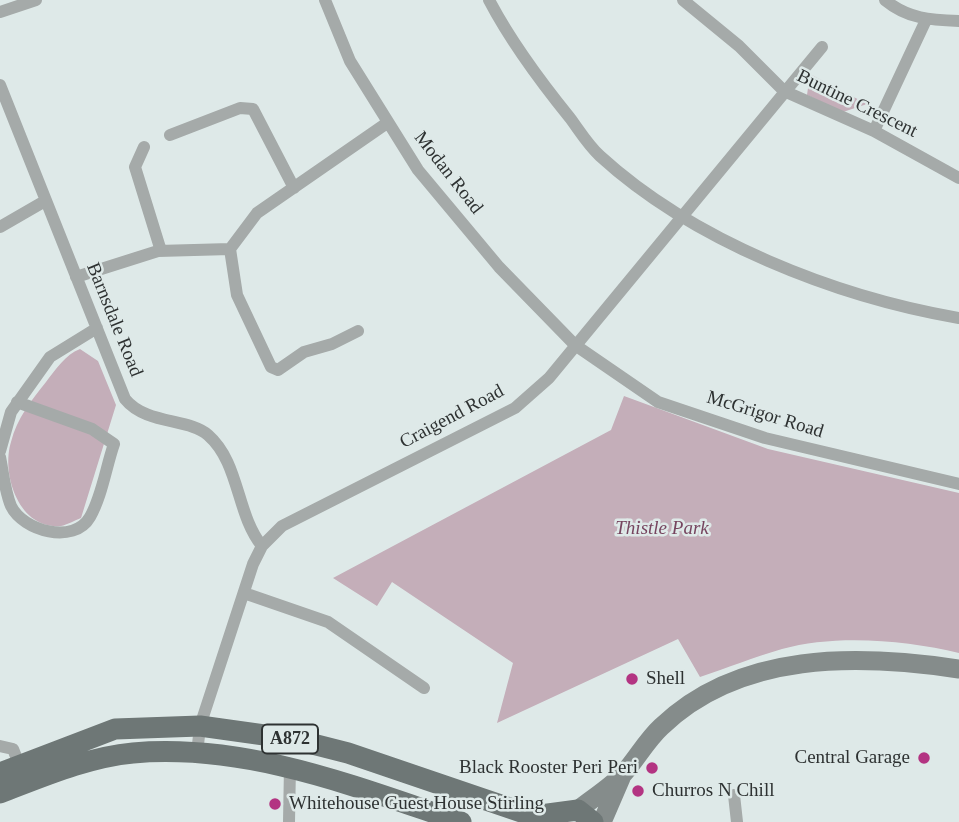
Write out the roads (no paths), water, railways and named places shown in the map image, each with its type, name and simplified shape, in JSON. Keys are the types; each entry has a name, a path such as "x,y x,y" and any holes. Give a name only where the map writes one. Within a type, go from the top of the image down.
{"main road":[{"path":"553,817 585,816 660,727 704,694 768,670 780,666 861,661 912,662 959,669"},
{"name":"A872","path":"9,769 115,729 200,726 293,739 348,753 533,816 553,817"},
{"name":"A872","path":"0,793 60,771 132,753 197,754 290,766 461,822"},
{"path":"602,822 622,774"}],"street":[{"path":"0,12 36,0"},
{"name":"Modan Road","path":"325,0 350,61 418,170 499,267 575,345"},
{"path":"489,0 533,72 599,155 682,217 804,277 848,293 959,318"},
{"name":"Buntine Crescent","path":"683,0 739,46 784,91 874,131 959,177"},
{"path":"885,0 899,12 926,19 959,20"},
{"path":"874,131 926,19"},
{"name":"Craigend Road","path":"262,546 282,526 515,408 549,378 822,47"},
{"name":"Barnsdale Road","path":"0,85 130,406 151,416 206,433 223,453 248,523 262,546"},
{"path":"170,135 240,108 253,109 294,188"},
{"path":"358,331 332,344 304,352 278,370 271,367 237,295 230,250 257,214 387,123"},
{"path":"144,147 135,167 161,251"},
{"path":"0,227 45,201"},
{"path":"76,277 161,251 230,250"},
{"path":"0,452 11,412 50,357 97,328"},
{"name":"McGrigor Road","path":"575,345 659,402 765,438 959,484"},
{"path":"0,457 11,507 29,524 53,534 74,529 89,519 114,444 92,429 17,402"},
{"path":"197,754 200,726 253,564 262,546"},
{"path":"244,593 328,622 424,688"},
{"path":"0,746 13,749 9,769 60,771"},
{"path":"289,822 290,766"},
{"path":"734,795 737,822"}],"place":[{"name":"Shell","path":"632,679"},
{"name":"Central Garage","path":"924,758"},
{"name":"Black Rooster Peri Peri","path":"652,768"},
{"name":"Churros N Chill","path":"638,791"},
{"name":"Whitehouse Guest House Stirling","path":"275,804"}],"park label":[{"name":"Thistle Park","path":"662,529"}]}
